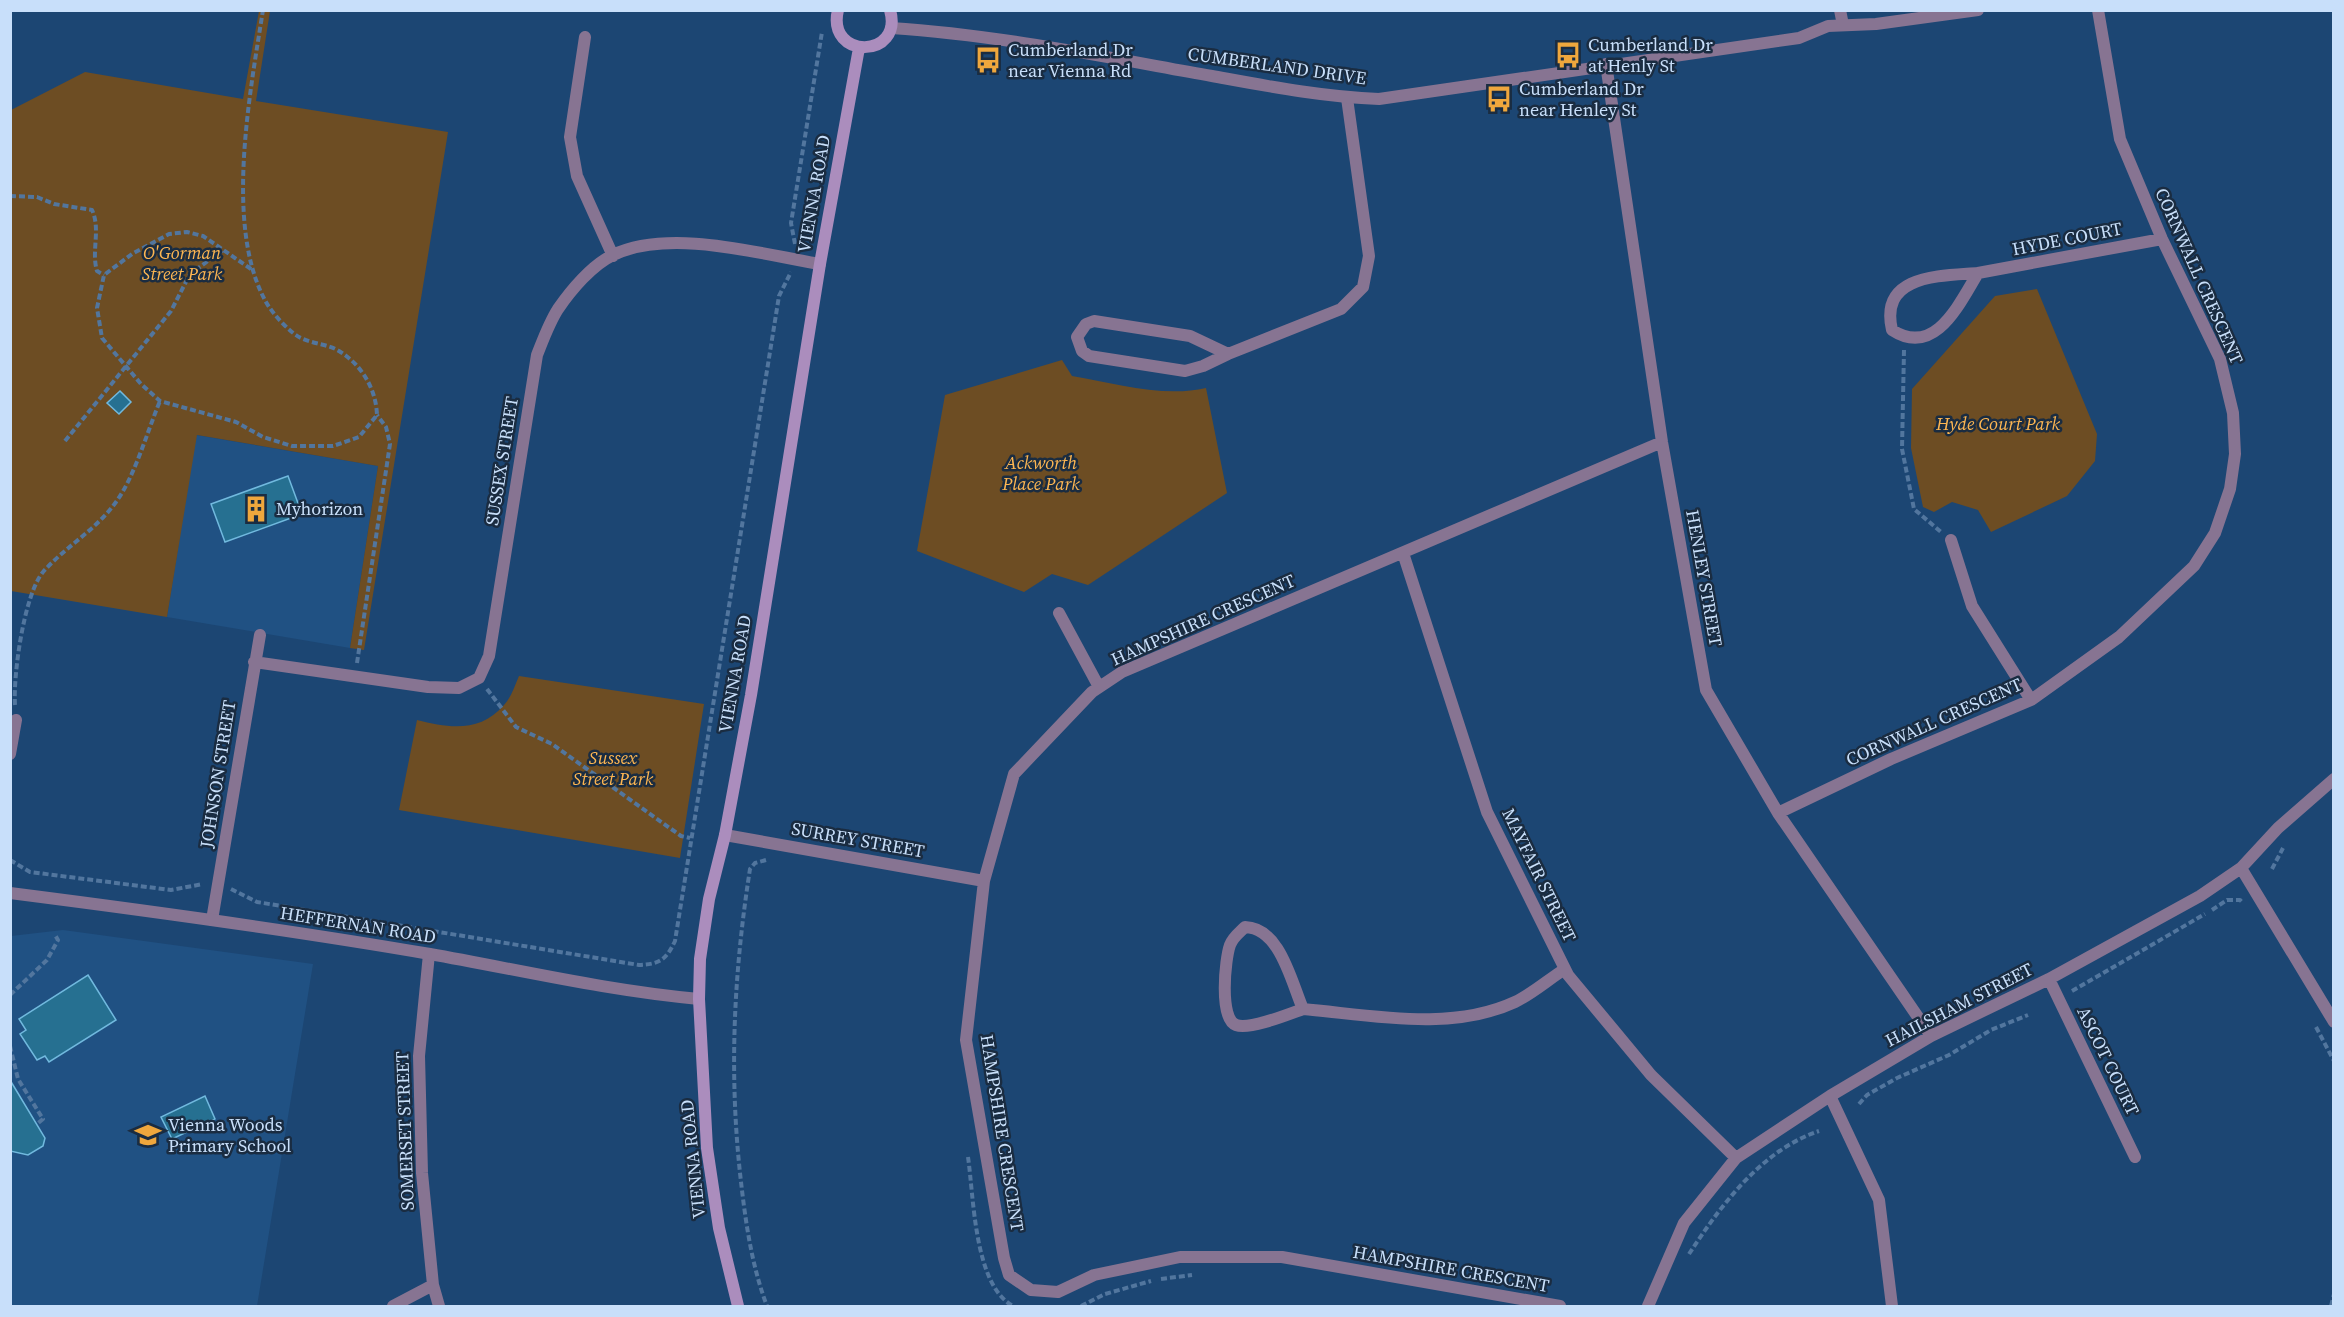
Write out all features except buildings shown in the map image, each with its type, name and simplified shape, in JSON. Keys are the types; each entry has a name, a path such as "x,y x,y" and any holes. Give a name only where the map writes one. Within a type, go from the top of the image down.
{"main road":[{"path":"838,10 838,30 843,38 859,48 867,48 882,42 891,28 890,10"},
{"name":"VIENNA ROAD","path":"738,1306 719,1228 707,1148 699,999 700,959 709,899 725,835 820,264 859,48"}],"street":[{"path":"1840,10 1843,24"},
{"name":"CUMBERLAND DRIVE","path":"891,28 959,32 1347,98 1379,99 1606,64 1799,38 1828,26 1876,24 1978,10"},
{"name":"CORNWALL CRESCENT","path":"1778,813 1891,759 2031,700 2119,637 2194,566 2216,533 2230,489 2235,454 2233,413 2220,359 2162,239 2121,139 2098,10"},
{"path":"585,37 570,137 577,176 613,256"},
{"name":"HENLEY STREET","path":"1606,64 1662,442 1706,690 1778,813 1931,1036"},
{"path":"1228,354 1190,336 1094,321 1086,324 1077,336 1082,351 1089,356 1185,371 1203,366 1341,309 1363,287 1369,256 1347,98"},
{"name":"HYDE COURT","path":"1904,338 1892,330 1890,318 1893,304 1903,288 1923,277 1978,273 2162,239"},
{"name":"SUSSEX STREET","path":"479,678 489,656 537,355 557,310 581,281 613,256 651,245 693,244 820,264"},
{"path":"1904,338 1918,340 1935,332 1949,319 1978,273"},
{"name":"HAMPSHIRE CRESCENT","path":"1560,1306 1282,1257 1180,1257 1094,1275 1058,1292 1031,1290 1009,1275 966,1040 984,881 1014,774 1099,687 1122,672 1662,442"},
{"path":"1951,540 1972,606 2031,700"},
{"name":"MAYFAIR STREET","path":"1403,553 1487,812 1565,969 1651,1075 1736,1158"},
{"path":"1059,613 1099,687"},
{"name":"JOHNSON STREET","path":"212,920 260,635"},
{"path":"254,662 354,677 459,688 479,678"},
{"path":"10,754 16,720"},
{"name":"HAILSHAM STREET","path":"1648,1306 1684,1223 1736,1158 1830,1096 1931,1036 2049,980 2200,896 2241,868 2278,828 2334,778"},
{"name":"SURREY STREET","path":"725,835 984,881"},
{"path":"2241,868 2334,1022"},
{"name":"HEFFERNAN ROAD","path":"10,893 212,920 429,954 651,995 699,999"},
{"path":"1303,1008 1276,947 1268,935 1257,928 1245,927 1235,936 1229,947 1224,1006 1230,1022 1236,1025 1249,1025 1303,1008 1424,1021 1464,1016 1514,1002 1565,969"},
{"name":"SOMERSET STREET","path":"429,954 419,1056 422,1173 433,1285 439,1306"},
{"name":"ASCOT COURT","path":"2049,980 2135,1157"},
{"path":"1830,1096 1879,1200 1892,1306"},
{"path":"393,1306 433,1285"}],"path":[{"path":"263,10 246,129 244,230 251,269 267,304 298,337 339,351 361,368 376,398 377,415 386,427 390,444 354,677"},
{"path":"795,243 791,223 823,22"},
{"path":"10,196 37,197 54,204 92,210 96,219 95,264 97,271 105,275"},
{"path":"251,269 203,236 188,232 169,234 132,254 105,275 99,294 97,324 102,338 160,401 236,422 263,437 292,446 333,446 359,437 377,415"},
{"path":"65,441 171,311 190,274 224,250"},
{"path":"233,890 257,902 639,964 658,964 668,956 675,941 779,296 790,277"},
{"path":"1904,338 1902,449 1914,509 1951,540"},
{"path":"16,720 14,688 28,599 42,573 88,532 117,502 160,401"},
{"path":"479,678 516,727 552,744 681,836 690,838"},
{"path":"10,860 30,872 171,890 202,884"},
{"path":"767,1306 745,1223 732,1067 735,980 750,869 758,861 772,860"},
{"path":"2071,992 2227,900 2240,900"},
{"path":"10,995 47,960 58,940 55,935"},
{"path":"1859,1104 1867,1095 1896,1078 1949,1055 1991,1030 2028,1015"},
{"path":"10,1046 18,1079 43,1119 37,1124"},
{"path":"1684,1262 1717,1212 1752,1174 1801,1137 1819,1131"},
{"path":"967,1146 982,1253 988,1276 1001,1298 1013,1306"},
{"path":"1081,1306 1121,1289 1202,1273"},
{"path":"2331,1306 2334,1294"}],"shaded area":[{"path":"196,435 378,466 350,648 167,617"},
{"name":"Vienna Woods Primary School","path":"63,930 313,964 257,1306 11,1306 11,936"}],"green space":[{"name":"O'Gorman Street Park","path":"259,11 270,11 256,101 448,132 364,650 350,648 378,466 197,435 167,617 11,591 11,110 85,72 243,99"},
{"name":"Hyde Court Park","path":"2037,289 2097,434 2095,461 2067,496 1991,532 1978,510 1952,502 1934,512 1923,507 1911,448 1912,389 1995,296"},
{"name":"Ackworth Place Park","path":"1062,360 1072,376 1122,386 1173,391 1206,388 1227,493 1088,585 1052,574 1024,592 917,551 945,395"},
{"name":"Sussex Street Park","path":"519,676 704,704 680,858 399,810 417,720 441,725 464,726 485,720 495,714 506,702"}],"place":[{"name":"Cumberland Dr at Henly St","path":"1568,55"},
{"name":"Cumberland Dr near Vienna Rd","path":"988,60"},
{"name":"Cumberland Dr near Henley St","path":"1499,99"},
{"name":"Myhorizon","path":"256,509"},
{"name":"Vienna Woods Primary School","path":"148,1135"}]}
